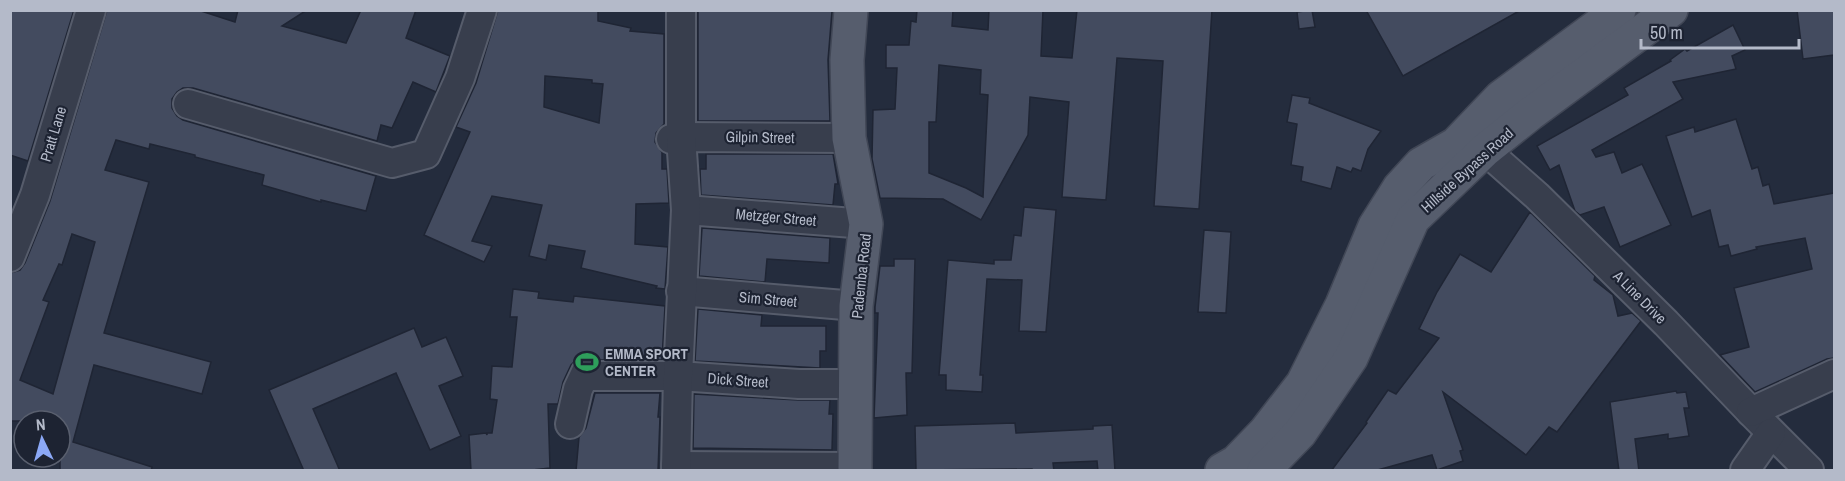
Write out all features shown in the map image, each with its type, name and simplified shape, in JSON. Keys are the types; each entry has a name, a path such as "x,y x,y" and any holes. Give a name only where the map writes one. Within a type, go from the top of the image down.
{"main road":[{"name":"Pademba Road","path":"851,10 847,60 849,138 866,224 856,306 855,469"},
{"name":"Hillside Bypass Road","path":"1264,471 1300,433 1351,358 1413,219 1471,147 1501,97 1619,10"},
{"name":"Hillside Bypass Road","path":"1222,471 1236,462 1265,432 1303,383 1342,305 1375,226 1399,188 1421,164 1471,147 1530,114 1671,10"}],"street":[{"name":"Pratt Lane","path":"10,257 34,195 91,10"},
{"path":"188,104 392,163 426,154 460,78 482,10"},
{"path":"681,10 676,138 686,210 681,291 676,468 855,469"},
{"name":"Gilpin Street","path":"676,138 849,138"},
{"name":"A Line Drive","path":"1471,147 1538,196 1666,323 1809,471"},
{"name":"Metzger Street","path":"686,210 866,224"},
{"name":"Sim Street","path":"681,291 856,306"},
{"name":"Dick Street","path":"570,424 578,389 586,372 592,376 678,376 799,384 855,384"},
{"path":"1751,412 1834,374"},
{"path":"1745,471 1771,434"}],"building":[{"path":"10,10 74,10 28,161 10,155"},
{"path":"107,10 198,10 235,22 238,10 307,10 282,26 346,43 361,10 416,10 406,38 450,56 436,92 413,82 392,128 381,125 377,141 193,88 183,88 172,99 172,108 183,120 376,176 366,211 321,200 321,202 262,185 264,175 195,157 195,155 150,144 149,149 116,140 105,170 149,182 104,333 211,362 202,394 94,365 73,442 152,467 151,471 60,471 60,469 72,469 72,409 12,409 12,421 10,421 10,273 20,270 50,201","holes":["72,234 95,242 53,394 20,380 49,302 43,300 59,264 62,265"]},
{"path":"498,10 598,10 598,21 631,28 630,31 664,34 664,124 656,133 655,142 662,152 662,169 667,169 669,203 636,204 635,244 668,247 665,289 581,268 585,251 549,245 546,260 529,256 542,205 492,196 472,241 492,246 484,262 424,235 470,132 456,127 476,83","holes":["545,76 592,80 592,83 603,84 599,123 544,107"]},
{"path":"698,10 832,11 828,60 830,121 698,121"},
{"path":"917,10 953,10 952,26 988,30 989,10 1043,10 1041,56 1072,58 1077,10 1212,10 1199,209 1154,206 1163,61 1117,58 1106,200 1062,197 1069,102 1030,97 1028,135 981,220 943,199 880,198 872,159 873,110 895,109 897,68 886,68 886,45 909,45 911,21 916,22","holes":["939,65 981,70 980,94 988,95 983,197 929,173 929,122 936,122"]},
{"path":"1312,10 1315,27 1299,29 1297,12"},
{"path":"1366,10 1521,10 1403,76"},
{"path":"1797,10 1834,10 1834,55 1803,59"},
{"path":"1733,25 1745,50 1732,56 1736,69 1673,82 1683,99 1592,150 1596,157 1614,152 1622,173 1642,164 1671,225 1620,247 1604,207 1580,215 1575,211 1559,165 1550,170 1537,146 1628,95 1624,88 1671,61 1685,49 1687,51"},
{"path":"1292,95 1310,98 1309,103 1381,131 1368,149 1361,171 1353,168 1351,172 1337,167 1331,189 1301,181 1303,167 1291,165 1297,124 1287,122"},
{"path":"1736,119 1752,169 1758,167 1763,186 1769,184 1774,204 1834,193 1834,358 1827,359 1755,392 1720,355 1749,347 1734,288 1812,269 1805,238 1756,247 1757,249 1731,256 1728,245 1719,247 1710,210 1692,217 1666,136 1694,127 1695,132"},
{"path":"706,154 833,154 838,184 835,184 833,205 701,195 700,169 706,169"},
{"path":"1024,207 1056,210 1046,332 1019,331 1022,280 987,279 980,375 983,375 982,392 946,390 946,375 939,375 948,260 994,264 994,260 1011,260 1014,235 1021,236"},
{"path":"1530,212 1595,276 1594,280 1613,295 1618,316 1632,313 1641,321 1557,432 1549,427 1526,455 1443,392 1463,450 1460,451 1463,461 1437,470 1432,455 1374,471 1331,471 1367,423 1388,390 1396,394 1439,338 1419,329 1437,292 1460,254 1491,272"},
{"path":"702,228 830,238 829,263 767,259 765,282 699,276"},
{"path":"1204,230 1231,232 1226,313 1198,312"},
{"path":"894,259 915,259 912,373 906,373 907,415 874,418 878,313 875,313 875,307 880,266 894,266"},
{"path":"513,289 539,292 538,298 573,302 574,296 665,306 662,360 597,360 587,356 578,358 571,365 563,382 558,404 548,404 550,468 523,471 471,471 469,435 492,433 497,400 490,399 492,366 512,367 517,317 510,317"},
{"path":"698,309 762,315 761,326 826,326 826,351 820,351 820,368 695,361"},
{"path":"414,328 422,347 446,337 463,376 439,386 461,436 430,450 396,373 313,409 340,471 304,471 269,390"},
{"path":"1676,391 1677,393 1686,392 1689,408 1684,408 1689,436 1668,439 1668,434 1635,439 1639,471 1619,471 1610,402"},
{"path":"595,393 660,393 658,471 576,471 579,437 586,428"},
{"path":"694,394 830,400 829,414 833,414 832,450 693,448"},
{"path":"1015,423 1016,433 1093,429 1093,426 1112,425 1115,471 1098,471 1097,461 1053,463 1054,471 1032,471 1032,469 916,470 915,426"}],"place":[{"name":"EMMA SPORT CENTER","path":"587,362"}]}
